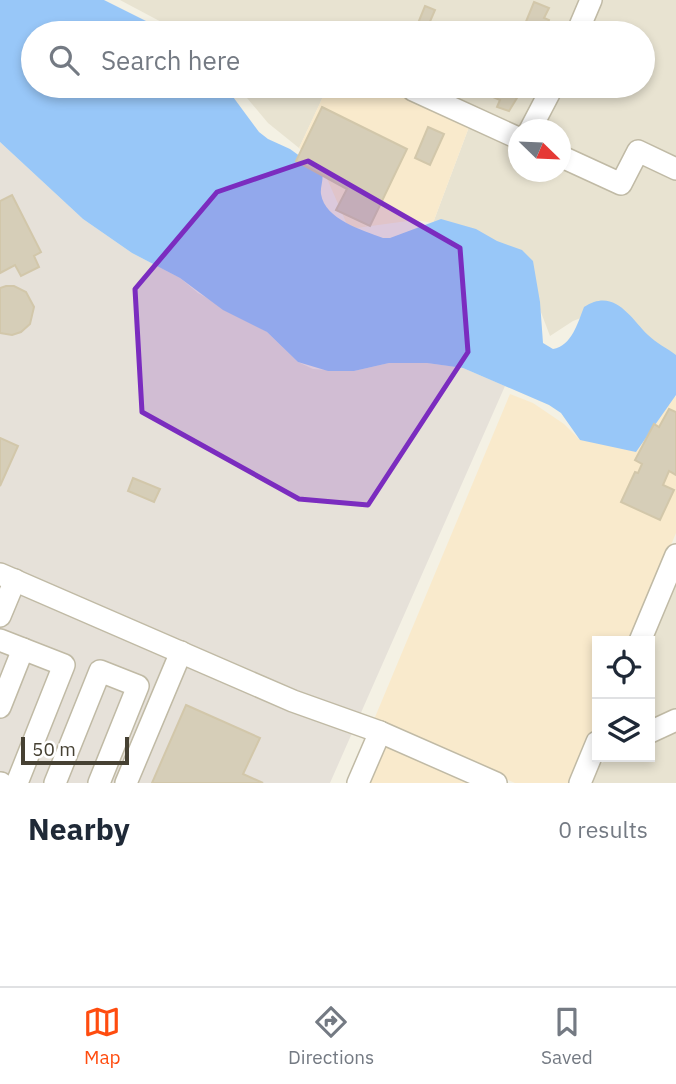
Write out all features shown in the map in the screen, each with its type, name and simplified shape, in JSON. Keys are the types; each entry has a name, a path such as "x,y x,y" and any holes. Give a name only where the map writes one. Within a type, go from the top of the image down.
{"street":[{"path":"582,21 591,0"},
{"path":"431,98 508,133"},
{"path":"536,119 547,98"},
{"path":"571,161 621,184 638,151 676,169"},
{"path":"642,636 676,555"},
{"path":"0,616 7,577 293,701 380,732 496,783"},
{"path":"0,639 64,665 17,783"},
{"path":"0,707 23,649"},
{"path":"126,783 181,652"},
{"path":"55,783 100,671 138,686 99,783"},
{"path":"128,711 152,722"},
{"path":"655,730 676,720"},
{"path":"358,783 380,732"},
{"path":"580,783 592,758"}],"highlighted area":[{"path":"308,161 460,248 468,352 368,505 299,499 142,412 135,289 217,192"}],"shaded area":[{"path":"120,0 583,0 573,21 159,21"},
{"path":"597,0 676,0 676,161 634,141 617,173 571,152 571,119 544,119 554,98 655,98 655,21 587,21"},
{"path":"247,98 322,98 299,148 268,123"},
{"path":"322,98 414,98 469,127 433,223 415,220 349,229 322,167 299,148"},
{"path":"450,98 536,98 526,119 508,119 508,123"},
{"path":"469,127 508,142 508,182 571,182 571,169 625,194 643,161 676,177 676,360 591,314 573,321 550,336 531,286 433,223"},
{"path":"0,142 83,219 132,253 180,278 198,293 267,332 298,362 313,369 339,371 354,371 389,363 427,363 463,368 505,386 330,783 0,783"},
{"path":"510,394 533,403 564,424 580,440 672,395 676,397 676,533 633,636 592,636 592,733 583,754 579,756 581,759 571,783 515,783 373,722"},
{"path":"676,577 676,712 655,722 655,636 652,636"},
{"path":"676,729 676,783 589,783 597,765 604,762 655,762 655,739"},
{"path":"384,742 478,783 367,783"}],"water":[{"path":"0,0 104,0 146,21 21,21 21,98 234,98 259,132 290,149 322,172 321,194 324,203 346,223 383,238 390,238 441,219 476,229 497,241 522,250 533,261 543,343 553,349 560,347 570,338 584,307 604,300 613,302 628,313 651,338 676,355 676,395 636,452 580,440 561,413 549,405 463,368 427,363 389,363 354,371 328,371 298,362 267,332 223,310 180,278 132,253 83,219 0,142"}],"building":[{"path":"534,2 549,8 544,18 549,21 526,21"},
{"path":"425,6 435,10 430,21 419,21"},
{"path":"495,98 517,98 509,111 497,107 500,100"},
{"path":"322,107 407,149 370,226 336,210 347,189 296,161"},
{"path":"428,127 444,134 430,165 415,158"},
{"path":"12,195 41,252 34,256 39,267 21,276 15,265 0,273 0,201"},
{"path":"14,286 26,292 34,307 30,324 21,332 12,335 0,333 0,288"},
{"path":"669,409 676,412 676,475 669,471 663,485 674,490 660,520 621,502 635,472 638,473 642,464 635,460 654,424 659,427"},
{"path":"0,438 18,446 0,486"},
{"path":"133,478 160,489 154,502 128,491"},
{"path":"186,705 260,738 243,774 263,783 152,783"}]}
